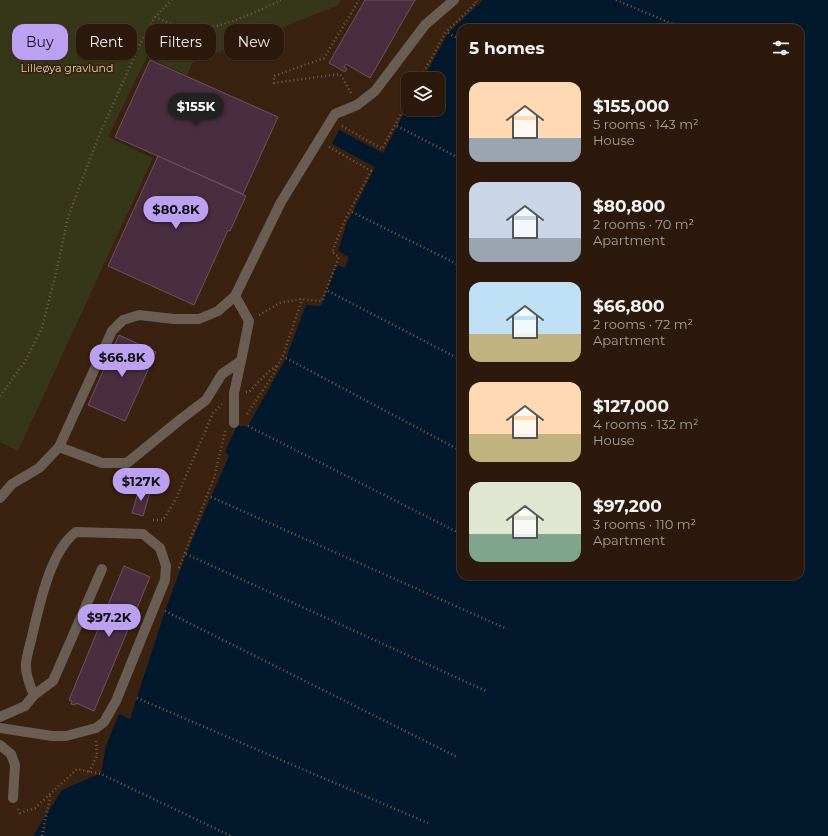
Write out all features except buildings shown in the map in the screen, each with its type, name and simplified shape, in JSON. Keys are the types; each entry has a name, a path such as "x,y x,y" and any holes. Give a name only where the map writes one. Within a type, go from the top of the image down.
{"lane":[{"path":"0,498 12,484 39,468 59,447 112,331 123,320 139,315 174,319 199,319 218,311 235,296 280,202 335,114 357,105 375,91 425,25 454,0"},
{"path":"234,423 234,392 249,322 235,296"},
{"path":"59,447 102,463 127,463 181,418 206,400 222,374 241,361"},
{"path":"0,728 52,736 66,736 96,728 104,722 116,702 166,580 166,566 160,548 143,534 76,532 68,537 60,550 42,592 26,664 29,684 34,695"},
{"path":"0,717 25,706 34,695 53,680 102,569"},
{"path":"0,745 11,754 15,765 13,798"}],"path":[{"path":"0,396 24,363 42,328 68,217 98,138 140,44 155,17 172,0"},
{"path":"155,17 192,29 215,26 256,13 281,0"},
{"path":"357,105 340,74 274,83 274,76 324,58 359,0"},
{"path":"424,72 446,32 476,3 474,0"},
{"path":"616,0 673,24"},
{"path":"448,33 457,38"},
{"path":"338,125 382,149 401,114"},
{"path":"397,126 457,157"},
{"path":"249,322 280,303 302,300 322,301 339,256 332,252 345,220 371,171 327,146 329,141"},
{"path":"352,212 457,264"},
{"path":"328,291 457,358"},
{"path":"178,571 214,478 226,428 248,413 273,375 284,353 302,300"},
{"path":"286,358 457,449"},
{"path":"153,520 163,520 170,510 213,413 234,392 249,392 268,372 278,365"},
{"path":"248,426 457,532"},
{"path":"211,498 507,629"},
{"path":"186,554 486,691"},
{"path":"165,611 457,757"},
{"path":"137,698 428,823"},
{"path":"88,772 97,756 96,728"},
{"path":"13,798 20,813 35,808 77,770 101,774 231,836"},
{"path":"42,836 51,793"}],"green space":[{"name":"Lilleøya gravlund","path":"0,0 341,0 337,6 284,27 284,24 224,24 224,50 216,53 216,24 145,24 146,60 108,137 153,158 18,451 0,442"},
{"name":"Lilleøya gravlund","path":"154,60 198,60 193,62 187,75"}],"water":[{"path":"483,0 828,0 828,836 33,836 62,790 101,773 106,746 119,714 130,719 165,611 186,554 229,456 225,452 237,426 248,426 286,358 306,305 321,306 337,265 345,268 349,257 338,251 347,223 375,167 332,144 339,130 383,153 403,116 445,116 445,72 427,72 448,33 457,25 457,580 804,580 804,24 458,24"}]}
